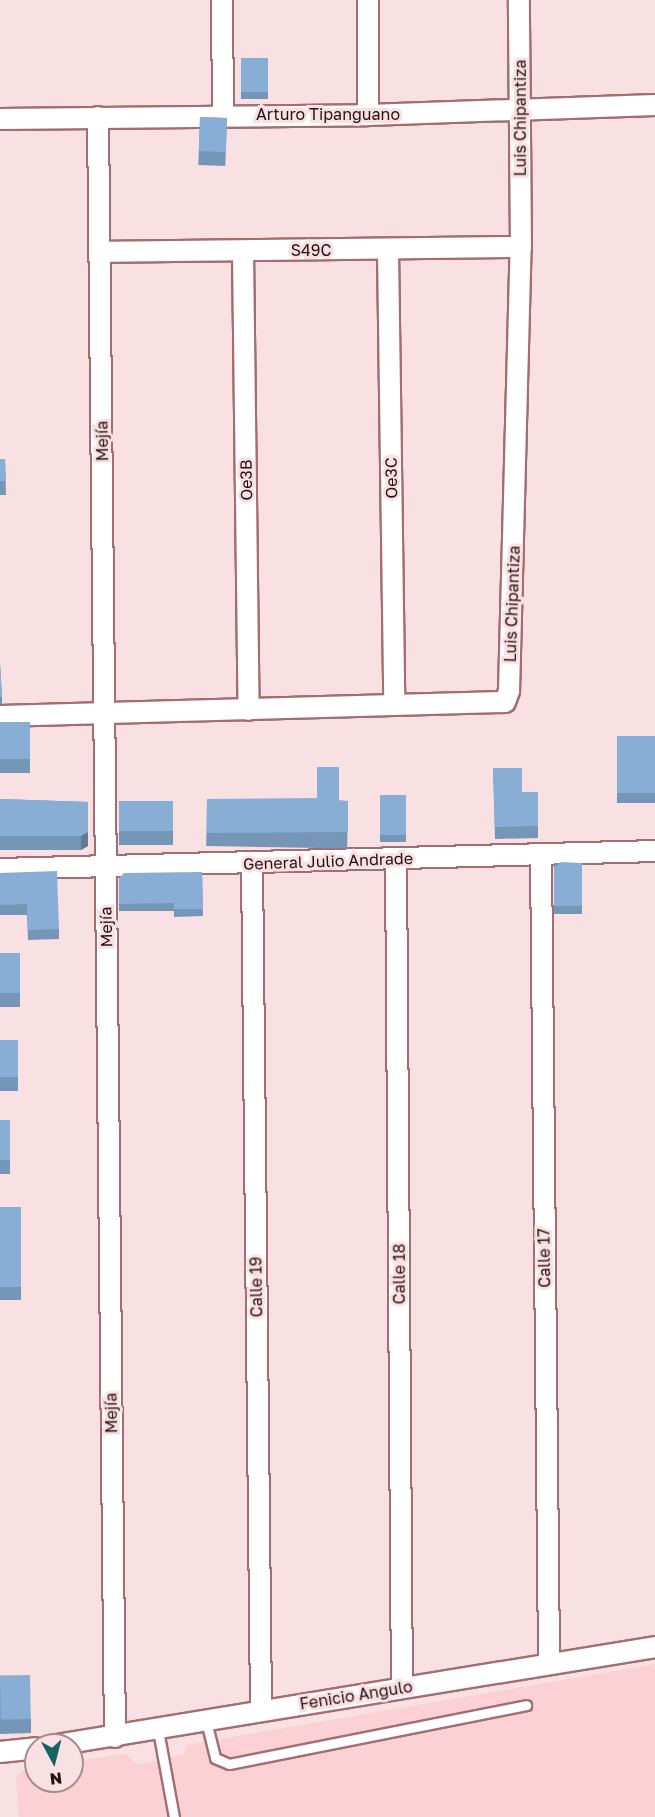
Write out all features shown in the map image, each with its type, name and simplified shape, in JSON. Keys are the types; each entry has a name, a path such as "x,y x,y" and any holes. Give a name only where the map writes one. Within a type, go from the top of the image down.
{"street":[{"path":"222,0 223,115"},
{"path":"368,0 368,115"},
{"name":"Luis Chipantiza","path":"0,716 394,705 493,705 505,702 509,691 521,247 519,0"},
{"name":"Arturo Tipanguano","path":"0,119 368,115 655,105"},
{"name":"Mejía","path":"98,117 115,1737"},
{"name":"S49C","path":"101,252 521,247"},
{"name":"Oe3C","path":"388,250 394,705"},
{"name":"Oe3B","path":"243,251 249,710"},
{"name":"General Julio Andrade","path":"0,869 655,851"},
{"name":"Calle 17","path":"541,855 549,1661"},
{"name":"Calle 18","path":"396,859 402,1688"},
{"name":"Calle 19","path":"252,863 261,1711"},
{"name":"Fenicio Angulo","path":"84,1741 549,1661 655,1647"},
{"path":"0,1752 24,1749"}],"lane":[{"path":"206,1721 215,1758 229,1764 526,1706"},
{"path":"158,1730 174,1817"}],"shaded area":[{"path":"655,1664 655,1817 19,1817 16,1777 24,1769 24,1793 84,1793 84,1759 126,1754 138,1765 184,1754 186,1745"}],"building":[{"path":"241,58 268,58 268,92 241,92"},
{"path":"200,117 227,118 226,152 199,151"},
{"path":"0,459 5,459 6,481 0,481"},
{"path":"0,663 2,697 0,697"},
{"path":"0,722 30,722 30,759 0,759"},
{"path":"617,736 655,736 655,793 617,793"},
{"path":"317,767 339,767 339,800 348,801 348,832 207,833 207,799 317,798"},
{"path":"493,768 522,768 522,792 538,792 538,826 495,827"},
{"path":"380,795 406,795 406,835 380,835"},
{"path":"0,799 88,802 88,832 81,836 0,836"},
{"path":"119,801 173,801 173,831 119,831"},
{"path":"561,862 582,863 582,906 554,906 554,868"},
{"path":"57,871 59,929 28,930 27,904 0,905 0,873"},
{"path":"202,872 203,909 174,909 174,903 119,904 119,878 124,873"},
{"path":"0,953 20,953 20,993 0,993"},
{"path":"0,1040 18,1040 18,1077 0,1077"},
{"path":"0,1120 10,1120 10,1160 0,1160"},
{"path":"0,1207 21,1207 21,1287 0,1287"},
{"path":"30,1675 31,1719 1,1720 0,1676"}]}
